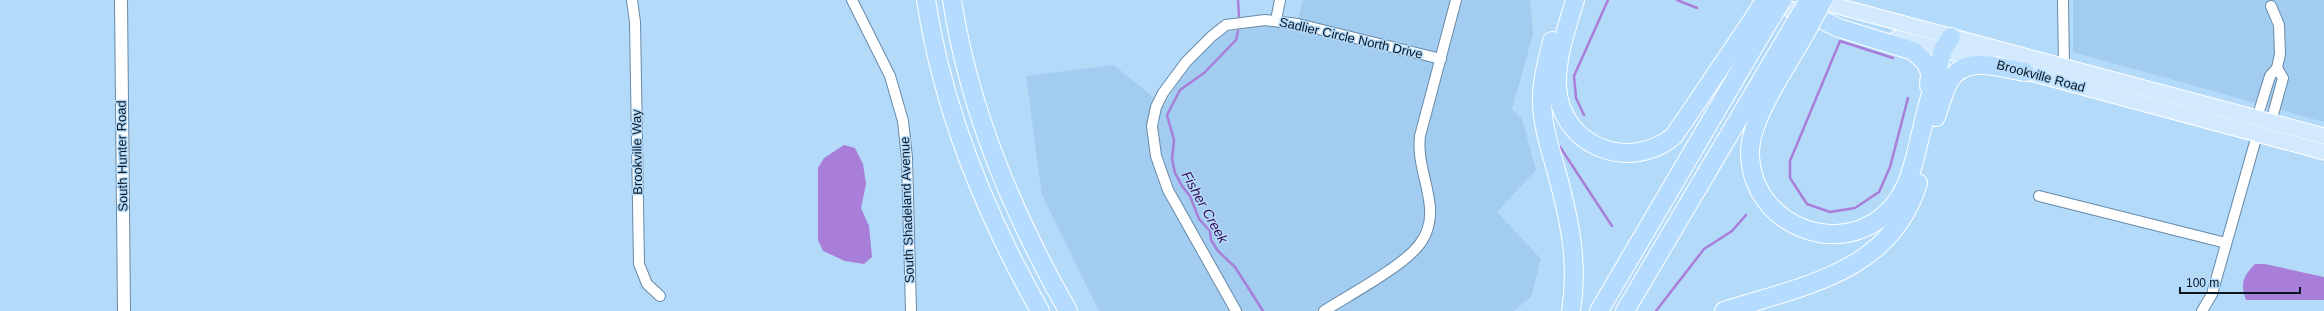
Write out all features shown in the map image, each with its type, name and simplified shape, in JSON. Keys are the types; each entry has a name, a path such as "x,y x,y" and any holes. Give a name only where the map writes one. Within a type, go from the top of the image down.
{"highway":[{"path":"926,0 944,82 963,147 1000,235 1040,311"},
{"path":"952,0 972,92 1001,176 1030,242 1068,311"},
{"path":"1563,0 1545,69 1542,104 1544,123 1567,212 1573,248 1574,281 1571,311"},
{"path":"1575,0 1559,67 1557,87 1561,103 1567,119 1577,132 1590,143 1607,150 1625,154 1644,152 1661,146 1679,131 1761,21 1782,0"},
{"path":"1559,67 1572,37 1583,0"},
{"path":"1599,311 1761,21 1765,0"},
{"path":"1625,311 1798,32 1823,0"},
{"path":"1932,111 1930,73 1926,63 1918,54 1902,46 1839,28 1812,5 1798,32 1754,129 1750,148 1752,170 1762,195 1774,210 1795,226 1824,234 1843,234 1863,228 1880,218 1895,203 1907,183 1932,111 1949,82 1965,67 1980,65 2025,72"},
{"path":"1724,311 1838,274 1859,263 1878,248 1901,220 1915,192 1932,111 1948,46"}],"main road":[{"name":"Brookville Road","path":"1757,0 1812,5 1948,46 2025,72 2324,136"},
{"name":"Brookville Road","path":"1948,46 2064,66 2262,123 2324,152"}],"street":[{"name":"South Hunter Road","path":"121,0 124,311"},
{"name":"Brookville Way","path":"632,0 635,22 639,264 647,284 660,296"},
{"name":"South Shadeland Avenue","path":"852,0 885,64 903,121 907,158 911,311"},
{"path":"1276,20 1280,0"},
{"path":"1324,311 1408,256 1421,244 1428,228 1430,207 1421,164 1419,142 1456,0"},
{"path":"2063,0 2064,66"},
{"path":"2202,311 2212,294 2262,123 2270,76 2277,68 2280,54 2279,25 2271,6"},
{"name":"Sadlier Circle North Drive","path":"1236,311 1166,185 1157,163 1152,130 1156,107 1163,93 1186,62 1214,34 1232,23 1276,20 1441,59"},
{"path":"2262,123 2283,78 2277,68"},
{"path":"2039,196 2226,243"}],"shaded area":[{"path":"1303,0 1530,0 1533,34 1512,109 1522,119 1536,170 1497,212 1541,259 1531,297 1514,311 1099,311 1042,195 1026,76 1114,65 1164,106 1175,87 1197,58 1227,32 1268,25 1295,29"},
{"path":"2073,0 2324,0 2324,122 2073,52"},
{"path":"844,145 855,148 863,164 866,184 861,208 869,226 872,257 864,264 845,261 823,251 818,240 818,168 824,158"},
{"path":"2255,264 2265,264 2324,277 2324,300 2246,300 2243,289 2245,276"}],"waterway":[{"name":"Fisher Creek","path":"1238,0 1239,16"},
{"path":"1584,115 1576,98 1574,76 1608,0"},
{"path":"1677,0 1697,8"},
{"name":"Fisher Creek","path":"1238,31 1236,40 1204,73 1180,90 1167,115 1174,140 1172,159 1175,173 1182,186 1190,196 1199,219 1210,231 1211,240 1218,251 1235,267 1263,311"},
{"path":"1893,58 1840,41 1790,161 1790,178 1807,204 1830,212 1855,208 1879,192 1890,167 1908,98"},
{"path":"1560,147 1612,226"},
{"path":"1656,311 1704,249 1732,231 1746,215"}]}
